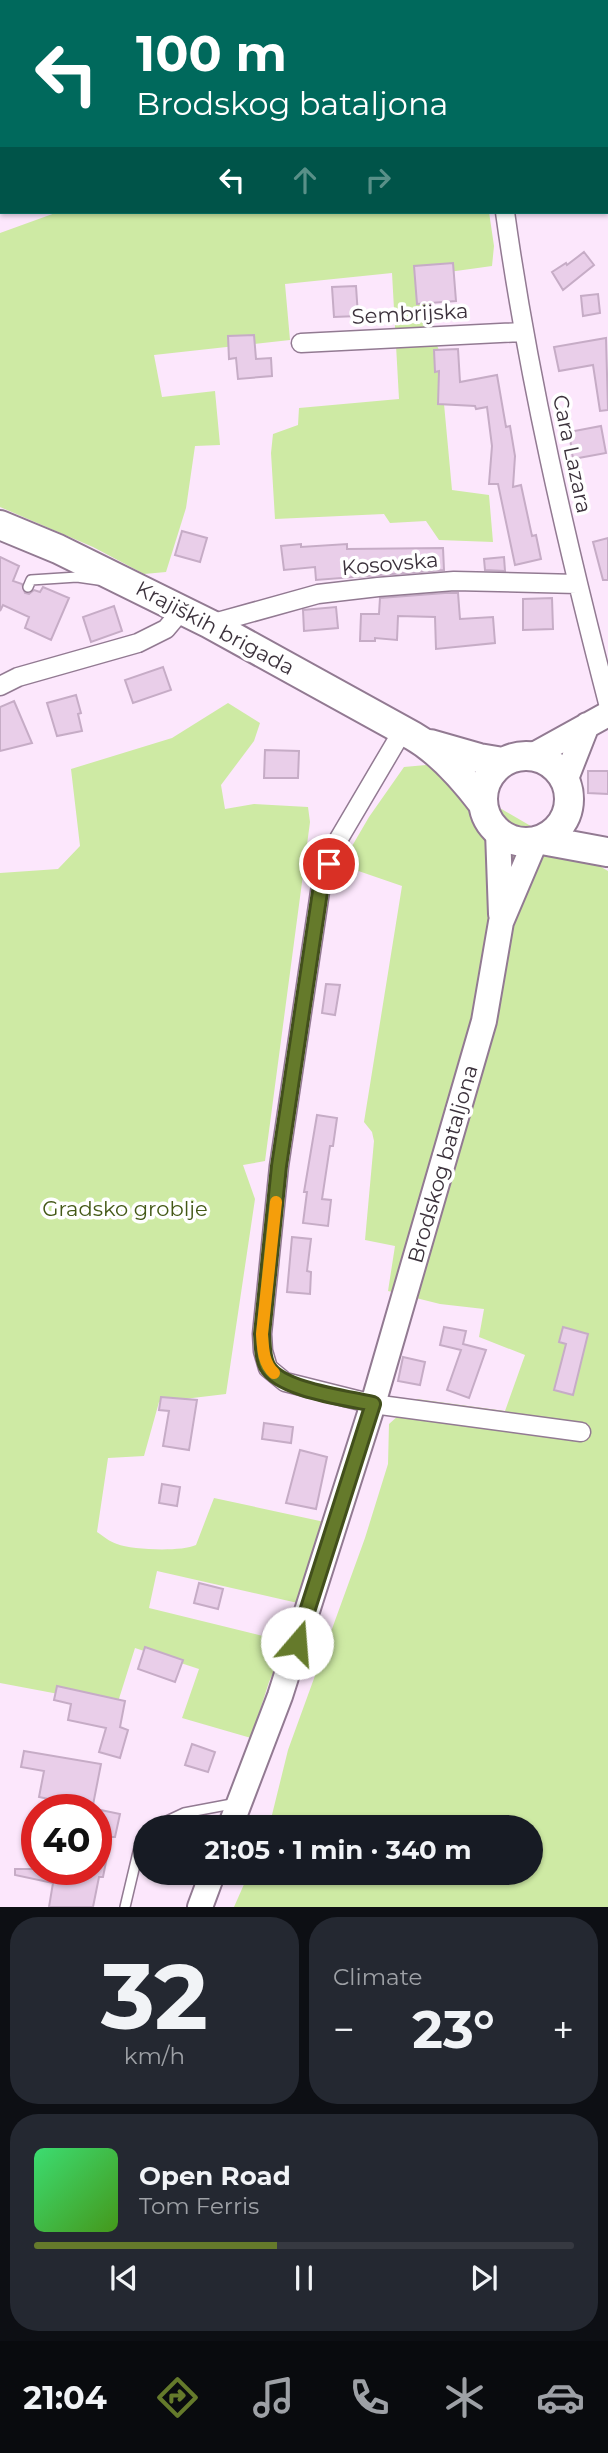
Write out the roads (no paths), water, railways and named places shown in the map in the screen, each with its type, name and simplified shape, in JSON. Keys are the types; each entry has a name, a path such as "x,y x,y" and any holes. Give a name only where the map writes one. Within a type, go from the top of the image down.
{"main road":[{"name":"Krajiških brigada","path":"0,525 128,582 414,736 479,758 503,762"},
{"name":"Krajiških brigada","path":"414,736 467,782 483,804"},
{"path":"532,756 550,763 559,771 567,793 608,853 539,841 522,842 509,839 498,832 490,824 483,804 485,788 492,773 503,762 514,757 532,756"},
{"path":"539,841 560,826 567,793"}],"street":[{"name":"Cara Lazara","path":"505,214 522,332 577,584 608,703"},
{"name":"Sembrijska","path":"301,343 522,332"},
{"name":"Kosovska","path":"210,624 318,594 378,587 454,581 577,584"},
{"path":"0,686 18,677 138,643 166,629 182,610"},
{"path":"532,756 597,720"},
{"path":"567,793 597,720"},
{"path":"414,736 337,842 321,885 279,1166 262,1334 263,1351 268,1368 285,1382 373,1404 581,1432"},
{"name":"Brodskog bataljona","path":"234,1815 280,1696 373,1404 484,1021 501,922 498,832"},
{"name":"Brodskog bataljona","path":"501,922 539,841"},
{"path":"200,1907 208,1885"}],"lane":[{"path":"28,587 31,580 58,577 128,582"},
{"path":"180,1815 239,1803"},
{"path":"125,1907 133,1873"}],"park label":[{"name":"Gradsko groblje","path":"125,1209"}]}
